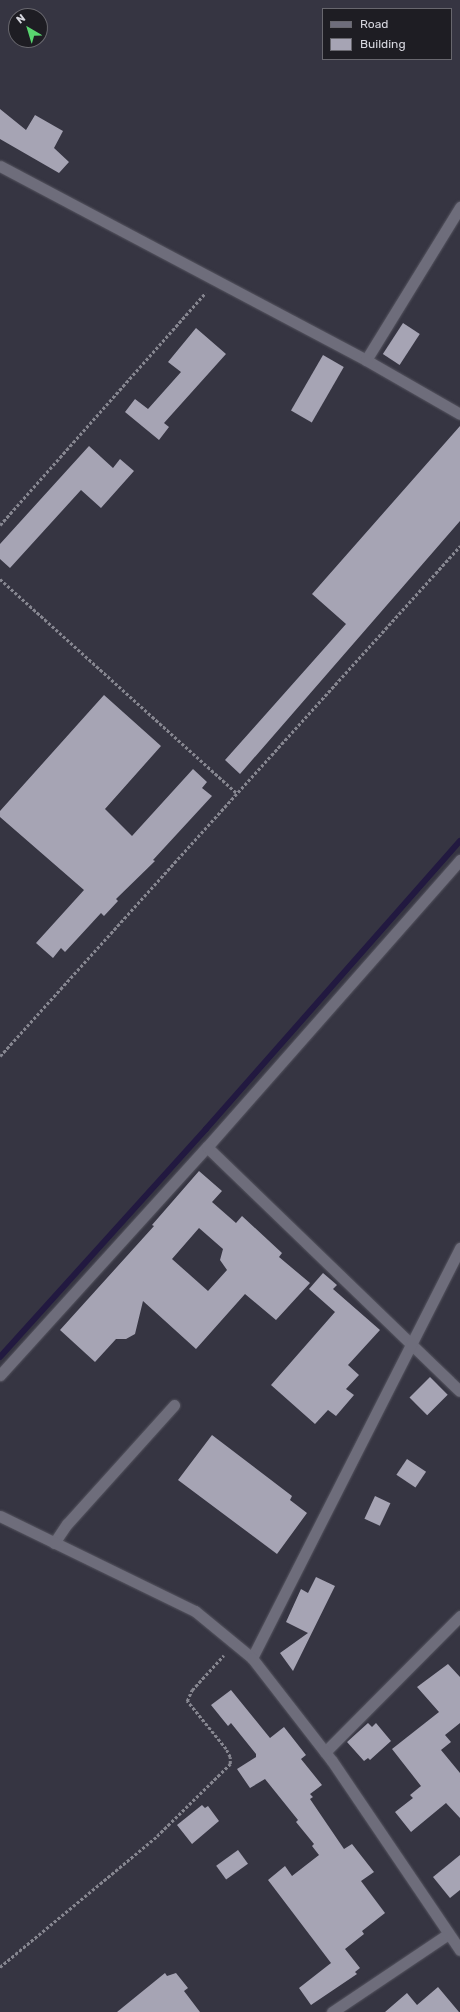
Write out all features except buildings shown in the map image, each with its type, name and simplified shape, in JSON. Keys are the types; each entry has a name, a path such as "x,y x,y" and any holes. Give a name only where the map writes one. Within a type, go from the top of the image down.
{"street":[{"path":"0,166 366,360 460,414"},
{"path":"366,360 460,207"},
{"path":"0,1375 207,1147 460,860"},
{"path":"207,1147 460,1390"},
{"path":"252,1658 269,1628 410,1343 460,1248"},
{"path":"54,1543 67,1524 174,1405"},
{"path":"0,1516 195,1611 252,1658 326,1752 460,1950"},
{"path":"326,1752 460,1616"},
{"path":"332,2012 448,1934"}],"path":[{"path":"0,525 216,281"},
{"path":"0,1056 460,546"},
{"path":"0,580 237,793"},
{"path":"0,1967 157,1836 230,1764 230,1757 226,1749 187,1701 192,1690 234,1644"}],"waterway":[{"path":"0,1357 206,1129 460,841"}]}
